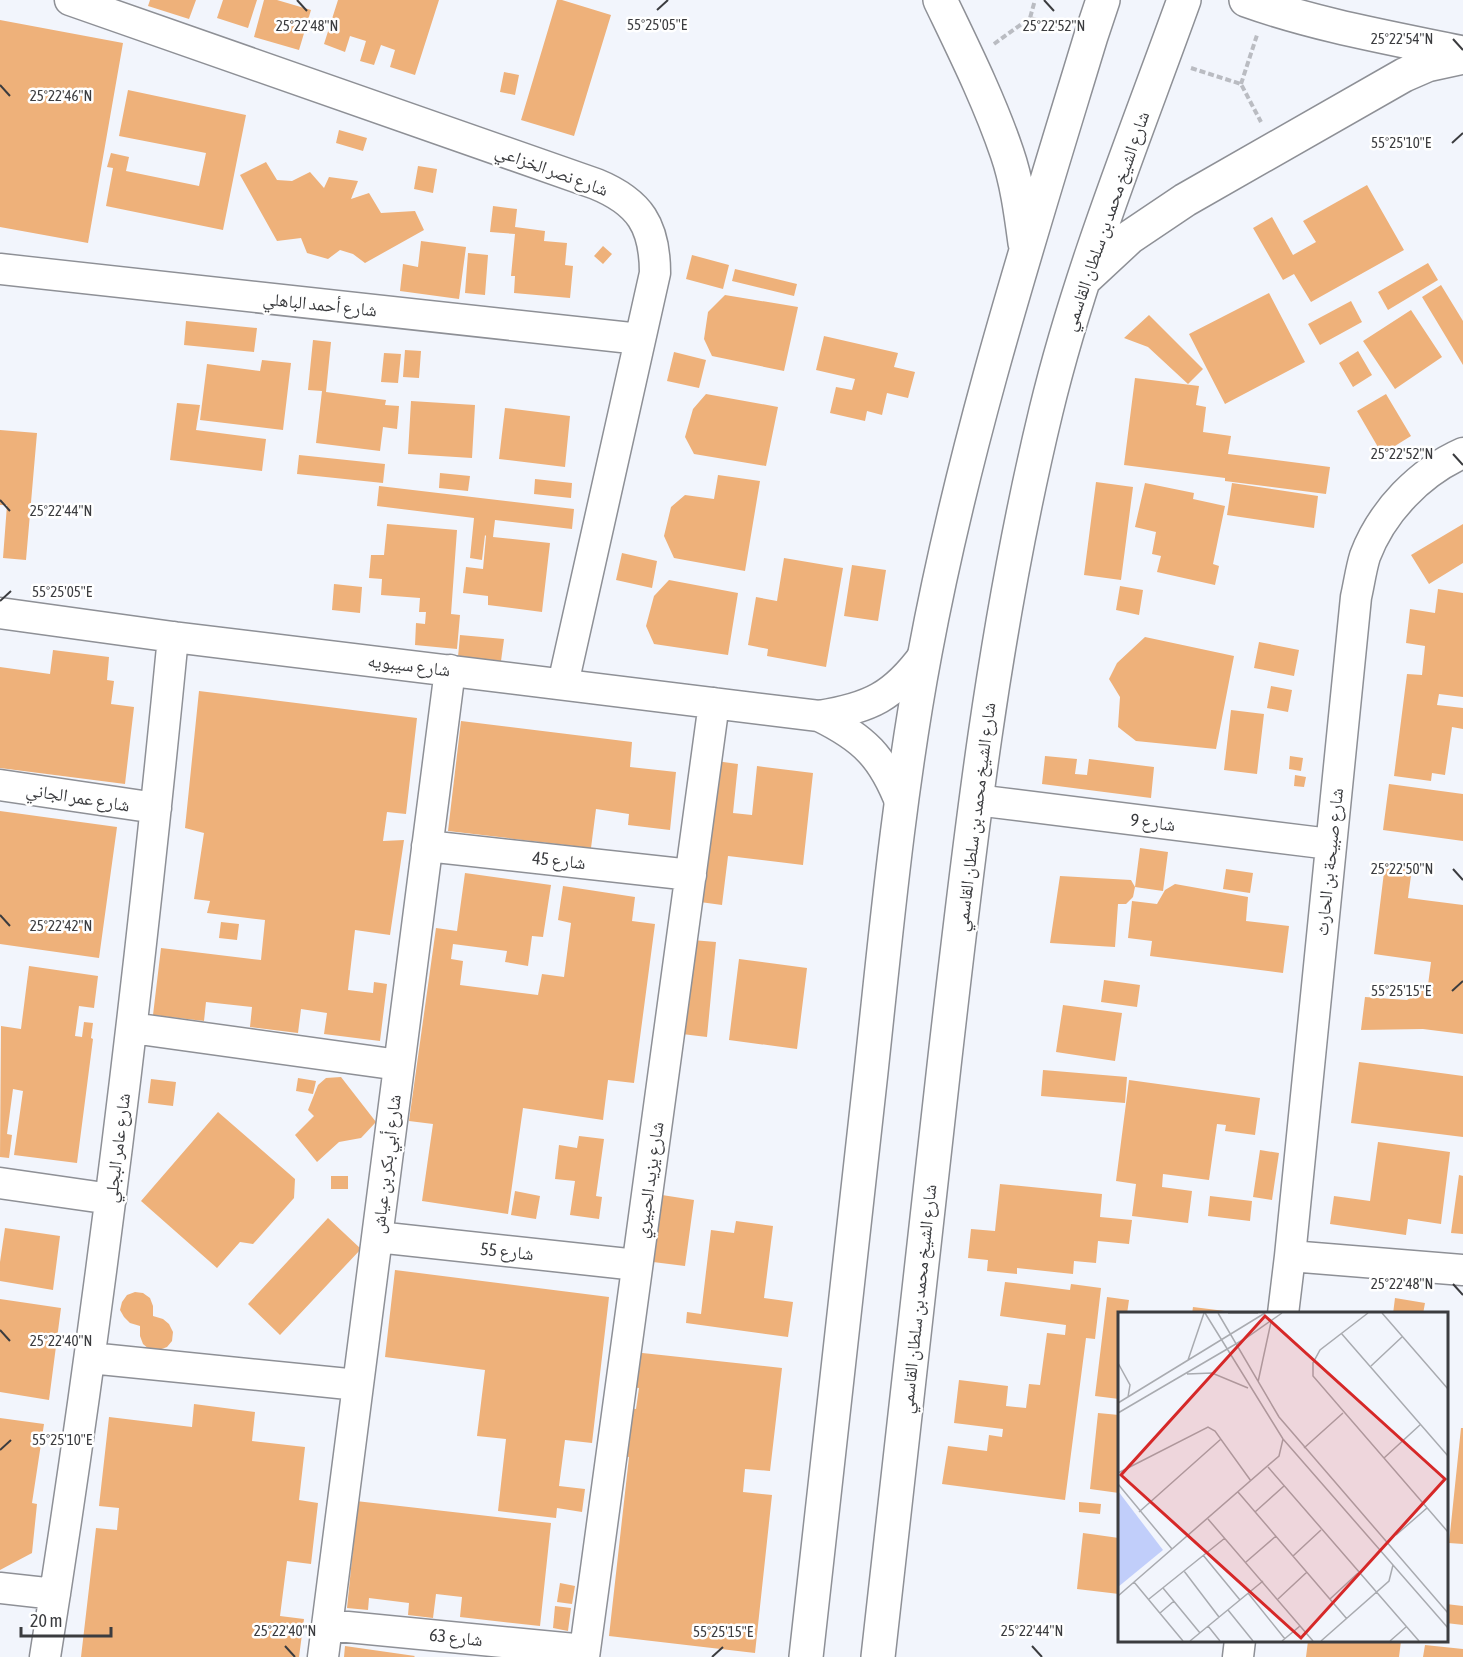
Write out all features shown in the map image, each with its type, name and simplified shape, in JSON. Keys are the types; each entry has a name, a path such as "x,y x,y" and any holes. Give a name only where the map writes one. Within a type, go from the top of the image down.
{"main road":[{"path":"940,0 969,62 1007,154 1016,186 1026,251"},
{"path":"806,1657 901,804 924,655 947,543 974,433 1004,324 1103,0"},
{"name":"شارع الشيخ محمد بن سلطان القاسمي","path":"878,1657 964,886 995,664 1018,536 1047,408 1081,282 1184,0"},
{"path":"1256,3 1359,31 1463,55"},
{"path":"1081,282 1130,237 1185,200 1404,75 1427,65 1463,55"}],"street":[{"name":"شارع نصر الخزاعي","path":"70,0 614,192 630,203 642,218 651,235 655,254 655,273 563,684"},
{"name":"شارع أحمد الباهلي","path":"0,269 640,339"},
{"name":"شارع صبيحة بن الحارث","path":"1282,1312 1290,1256 1356,597 1365,556 1385,519 1412,486 1446,461 1463,453"},
{"name":"شارع سيبويه","path":"0,614 819,716 844,712 868,704 890,691 909,675 924,655"},
{"name":"شارع عامر البجلي","path":"45,1657 90,1358 111,1199 132,1028 173,637"},
{"name":"شارع أبي بكر بن عياش","path":"323,1657 450,670"},
{"name":"شارع يزيد الحبيري","path":"584,1653 714,703"},
{"name":"شارع سيبويه","path":"819,716 842,727 879,760 892,781 901,804"},
{"name":"شارع عمر الجاني","path":"0,785 156,808"},
{"name":"شارع 9","path":"976,800 1330,844"},
{"name":"شارع 45","path":"427,846 691,875"},
{"path":"132,1028 399,1065"},
{"path":"0,1183 111,1199"},
{"name":"شارع 55","path":"377,1237 637,1265"},
{"path":"1290,1256 1463,1270"},
{"path":"90,1358 358,1385"},
{"path":"0,1588 55,1594"},
{"name":"شارع 63","path":"327,1625 584,1653"},
{"path":"1238,1657 1240,1642"}],"path":[{"path":"969,62 1030,18 1035,0"},
{"path":"1241,84 1256,3"}],"building":[{"path":"150,0 196,0 189,19 148,6"},
{"path":"223,0 257,0 248,28 217,18"},
{"path":"264,0 277,0 311,10 299,50 254,37"},
{"path":"338,0 439,0 415,75 390,67 395,50 381,45 374,65 360,61 366,41 350,36 345,52 324,44"},
{"path":"557,0 611,15 574,136 521,120"},
{"path":"0,20 123,43 88,243 0,227"},
{"path":"504,72 519,75 515,95 500,92"},
{"path":"128,90 246,115 223,230 106,206 113,168 107,167 111,153 129,157 126,171 199,186 206,153 119,136"},
{"path":"339,130 367,138 363,151 336,143"},
{"path":"266,162 277,180 292,181 310,172 324,188 329,177 358,181 351,199 369,193 381,213 415,211 424,230 365,263 353,254 340,250 328,259 307,253 301,238 277,241 240,175"},
{"path":"418,166 437,169 433,193 414,189"},
{"path":"1367,185 1404,250 1311,302 1294,274 1283,280 1253,228 1272,217 1293,255 1316,242 1303,221"},
{"path":"493,206 517,209 515,227 545,231 544,241 567,243 565,265 573,266 570,298 514,293 515,276 511,276 515,234 490,232"},
{"path":"421,241 466,247 459,299 400,291 403,264 418,267"},
{"path":"603,246 612,254 603,264 594,256"},
{"path":"468,253 488,255 485,295 465,293"},
{"path":"692,255 729,265 723,289 686,279"},
{"path":"1428,263 1438,280 1388,310 1378,292"},
{"path":"735,269 797,284 794,296 732,281"},
{"path":"1441,285 1463,321 1463,365 1422,297"},
{"path":"1269,293 1305,362 1225,404 1189,334"},
{"path":"725,295 798,307 784,371 712,356 704,339 708,312"},
{"path":"1351,301 1362,322 1320,345 1308,324"},
{"path":"1411,310 1442,357 1395,389 1363,341"},
{"path":"1149,315 1203,369 1188,384 1148,347 1124,338"},
{"path":"186,321 257,328 254,352 184,345"},
{"path":"824,336 898,353 894,367 915,372 908,398 887,393 882,415 867,411 865,421 830,413 836,387 852,390 855,379 816,370"},
{"path":"313,340 331,342 326,392 386,400 385,405 399,406 397,429 383,427 380,451 316,443 322,391 308,390"},
{"path":"405,350 421,351 419,378 403,377"},
{"path":"1358,351 1372,375 1353,387 1339,363"},
{"path":"674,352 706,360 699,388 667,381"},
{"path":"384,353 401,354 398,383 381,382"},
{"path":"262,360 291,363 283,430 200,420 207,364 260,371"},
{"path":"1135,378 1199,386 1196,405 1206,407 1203,432 1231,436 1228,454 1330,467 1326,494 1124,465"},
{"path":"706,394 778,407 766,466 694,454 685,437 693,409"},
{"path":"1386,394 1411,436 1382,454 1357,411"},
{"path":"411,401 475,405 472,458 408,454"},
{"path":"177,403 200,405 196,430 266,439 262,471 170,460"},
{"path":"505,408 570,416 565,467 499,459"},
{"path":"0,430 37,433 26,560 3,558 7,505 0,505"},
{"path":"299,455 385,464 383,483 297,474"},
{"path":"440,473 470,476 468,491 439,488"},
{"path":"718,475 760,481 745,571 674,558 664,536 671,507 685,495 714,499"},
{"path":"535,479 572,483 571,498 534,494"},
{"path":"1096,482 1133,487 1121,580 1084,575"},
{"path":"1145,483 1194,493 1193,499 1225,506 1213,564 1219,566 1215,585 1157,572 1161,556 1152,554 1156,532 1135,527"},
{"path":"1232,483 1318,496 1314,528 1227,515"},
{"path":"379,486 574,509 572,529 495,520 493,537 550,543 542,612 488,605 488,596 463,593 466,567 483,569 485,535 482,560 470,558 474,518 377,506"},
{"path":"387,524 457,530 451,614 460,615 457,649 415,645 416,623 425,624 426,612 419,612 420,598 381,595 382,579 369,578 371,555 384,555"},
{"path":"1463,524 1463,563 1429,584 1411,555"},
{"path":"622,553 657,561 652,588 616,580"},
{"path":"784,558 843,568 826,667 767,656 768,649 748,645 756,597 777,601"},
{"path":"852,565 886,570 878,621 844,616"},
{"path":"669,580 738,593 728,655 654,644 646,626 654,596"},
{"path":"334,584 362,587 360,613 332,610"},
{"path":"1120,586 1143,590 1139,615 1116,610"},
{"path":"1438,589 1463,593 1463,697 1439,694 1437,705 1463,708 1463,729 1452,727 1445,775 1432,773 1431,781 1394,776 1407,674 1422,675 1425,646 1406,643 1410,609 1435,613"},
{"path":"460,635 504,639 501,661 458,657"},
{"path":"1145,637 1234,656 1216,749 1136,741 1118,727 1120,697 1109,679 1117,663"},
{"path":"1259,642 1299,650 1294,676 1254,668"},
{"path":"53,650 109,657 107,680 114,681 111,704 134,707 125,784 0,768 0,667 50,674"},
{"path":"1271,686 1292,690 1288,712 1267,708"},
{"path":"199,691 417,718 406,814 387,812 383,841 404,840 390,935 355,930 348,990 373,993 374,982 387,984 380,1041 324,1034 327,1013 301,1009 298,1033 250,1027 252,1007 206,1002 204,1021 153,1015 161,948 261,960 265,920 207,913 210,901 194,899 204,833 185,828"},
{"path":"1231,710 1264,714 1257,774 1224,770"},
{"path":"461,721 632,742 630,767 676,772 670,830 628,825 629,814 596,809 591,848 448,831"},
{"path":"1045,756 1077,759 1075,774 1087,775 1089,759 1154,767 1151,798 1042,784"},
{"path":"1290,756 1303,758 1301,771 1289,769"},
{"path":"716,761 738,764 733,813 752,815 757,766 813,773 803,865 728,856 722,905 700,902"},
{"path":"1295,775 1306,777 1304,787 1294,786"},
{"path":"1389,784 1463,794 1463,841 1383,830"},
{"path":"0,811 117,827 99,958 0,944"},
{"path":"1140,848 1168,852 1163,891 1135,887"},
{"path":"1385,864 1412,868 1408,898 1463,905 1463,1034 1423,1029 1361,1030 1365,997 1407,1000 1428,985 1431,962 1374,954"},
{"path":"1226,869 1253,873 1250,893 1223,889"},
{"path":"465,873 551,885 543,937 532,936 528,966 505,962 507,951 453,944 451,959 463,961 460,985 538,995 542,974 564,977 571,923 558,920 563,886 635,897 632,921 655,924 634,1083 608,1080 603,1120 523,1108 508,1214 422,1201 433,1124 409,1121 436,928 457,931"},
{"path":"1060,876 1131,880 1135,887 1133,897 1126,904 1118,904 1115,947 1050,943"},
{"path":"1175,884 1248,897 1246,921 1289,926 1283,973 1150,956 1152,941 1128,938 1132,901 1157,904 1165,890"},
{"path":"221,922 239,924 237,940 219,938"},
{"path":"692,940 716,942 707,1037 682,1034"},
{"path":"739,959 807,968 797,1049 729,1040"},
{"path":"29,966 98,976 94,1008 79,1006 75,1036 82,1037 84,1022 93,1023 91,1038 93,1039 77,1163 14,1155 23,1091 13,1089 7,1134 12,1135 9,1158 0,1157 1,1026 21,1029"},
{"path":"1104,980 1140,985 1137,1007 1101,1002"},
{"path":"1063,1005 1122,1013 1115,1061 1056,1052"},
{"path":"1359,1062 1463,1076 1463,1137 1351,1123"},
{"path":"1043,1070 1127,1077 1125,1103 1041,1096"},
{"path":"341,1077 376,1122 361,1138 339,1142 317,1162 295,1135 314,1116 308,1110 318,1085 326,1078"},
{"path":"298,1078 316,1081 313,1094 296,1091"},
{"path":"151,1079 176,1082 173,1106 148,1103"},
{"path":"1129,1080 1260,1098 1255,1135 1225,1131 1226,1125 1217,1124 1209,1180 1163,1174 1162,1187 1192,1191 1188,1223 1132,1216 1136,1184 1116,1181"},
{"path":"218,1112 295,1179 294,1198 253,1244 240,1242 217,1268 141,1201"},
{"path":"579,1136 604,1139 596,1196 602,1197 599,1219 570,1215 575,1181 555,1179 559,1145 577,1148"},
{"path":"1378,1142 1450,1152 1441,1224 1408,1219 1406,1235 1330,1224 1334,1196 1370,1201"},
{"path":"1260,1150 1279,1153 1272,1200 1253,1197"},
{"path":"1459,1175 1463,1176 1463,1234 1451,1233"},
{"path":"331,1176 348,1176 348,1189 331,1189"},
{"path":"1000,1184 1102,1194 1100,1217 1132,1220 1129,1244 1098,1241 1096,1263 1074,1261 1073,1274 1017,1268 1017,1274 987,1271 988,1260 968,1258 971,1229 995,1231"},
{"path":"515,1191 540,1196 536,1219 511,1215"},
{"path":"662,1195 694,1200 685,1266 653,1262"},
{"path":"1210,1196 1252,1201 1250,1221 1208,1216"},
{"path":"328,1218 361,1249 280,1335 248,1304"},
{"path":"736,1221 773,1226 764,1298 793,1302 788,1337 686,1323 687,1312 701,1314 711,1230 734,1233"},
{"path":"5,1228 60,1236 53,1290 0,1281"},
{"path":"395,1270 609,1297 592,1443 565,1440 559,1486 585,1489 582,1512 557,1508 556,1518 498,1511 506,1439 477,1436 485,1370 385,1357"},
{"path":"1005,1282 1070,1290 1071,1284 1101,1288 1095,1339 1086,1338 1065,1500 942,1484 948,1446 987,1451 989,1435 1002,1437 1003,1429 954,1423 959,1380 1008,1386 1006,1406 1026,1408 1029,1384 1040,1385 1047,1333 1065,1335 1066,1325 1000,1316"},
{"path":"135,1292 143,1293 150,1298 153,1316 169,1324 173,1332 172,1341 167,1347 150,1350 143,1344 140,1326 130,1323 124,1317 120,1310 122,1302 127,1295"},
{"path":"1107,1297 1129,1300 1127,1312 1118,1312 1118,1399 1095,1396"},
{"path":"1395,1298 1425,1303 1423,1312 1393,1312"},
{"path":"0,1299 61,1308 49,1400 0,1392"},
{"path":"1193,1307 1233,1312 1192,1312"},
{"path":"633,1352 782,1368 770,1471 745,1469 743,1492 772,1495 755,1653 609,1636 629,1457 621,1456 627,1408 636,1409 639,1388 629,1387"},
{"path":"194,1404 255,1412 252,1441 305,1447 299,1500 318,1503 311,1564 287,1561 280,1616 304,1619 299,1657 81,1657 96,1528 117,1530 119,1508 99,1506 109,1417 192,1427"},
{"path":"1098,1413 1118,1415 1118,1493 1090,1489"},
{"path":"0,1418 44,1424 32,1503 37,1504 32,1553 0,1570"},
{"path":"1461,1428 1463,1428 1463,1544 1449,1543"},
{"path":"347,1500 551,1523 540,1626 460,1617 462,1597 436,1594 433,1618 408,1615 409,1603 369,1598 368,1610 347,1608 355,1529 344,1528"},
{"path":"1079,1502 1101,1504 1100,1514 1079,1512"},
{"path":"1083,1533 1118,1538 1118,1594 1077,1589"},
{"path":"560,1583 575,1586 572,1604 557,1602"},
{"path":"1448,1604 1463,1606 1463,1625 1448,1623"},
{"path":"555,1606 571,1608 568,1631 553,1628"},
{"path":"1308,1642 1401,1642 1399,1657 1306,1657"},
{"path":"1425,1645 1463,1649 1463,1657 1423,1657"},
{"path":"345,1646 415,1656 344,1657"}]}
